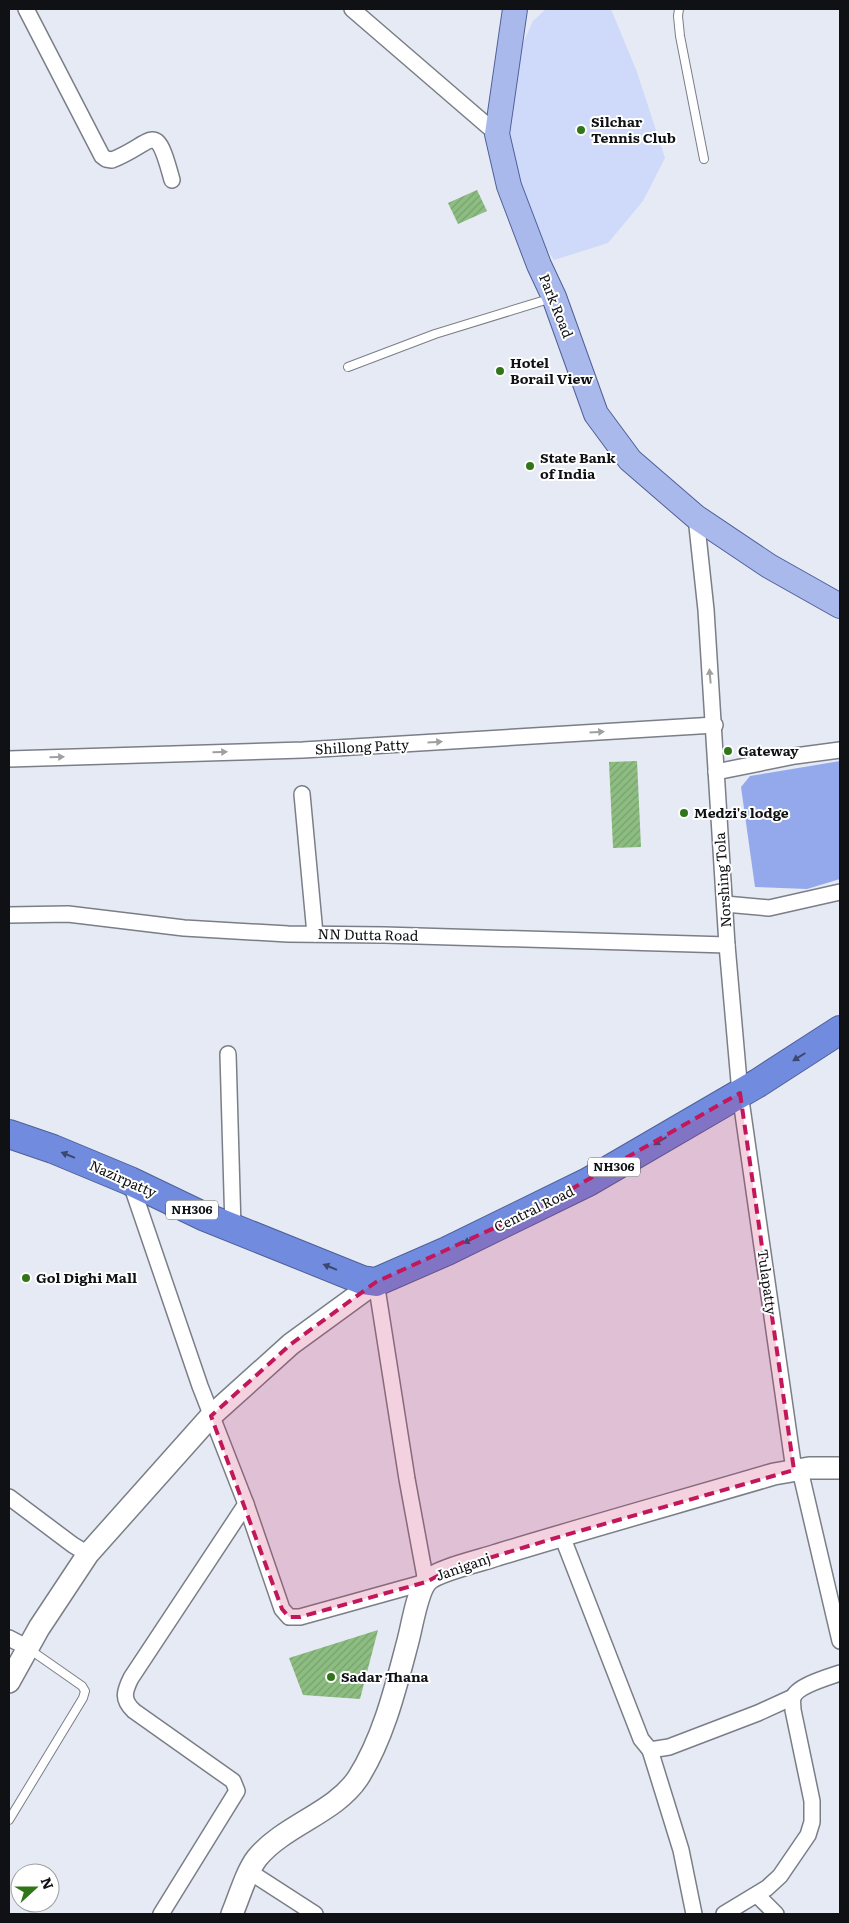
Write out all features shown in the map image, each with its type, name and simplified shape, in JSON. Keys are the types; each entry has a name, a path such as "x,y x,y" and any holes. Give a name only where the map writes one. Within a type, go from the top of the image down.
{"highway":[{"name":"Central Road","path":"376,1282 466,1242 588,1182 758,1083 840,1030"},
{"name":"Nazirpatty","path":"9,1134 53,1149 130,1181 233,1228 362,1280 376,1282"}],"main road":[{"name":"Park Road","path":"515,9 497,134 509,186 539,265 554,297 596,414 630,460 696,517 769,566 840,606"}],"street":[{"path":"26,9 102,156 112,160 147,140 154,139 161,144 172,180"},
{"path":"352,9 497,134"},
{"name":"Norshing Tola","path":"696,517 715,725 716,772 727,945 740,1093"},
{"name":"Shillong Patty","path":"9,759 303,750 715,725"},
{"path":"716,772 794,756 840,750"},
{"path":"302,794 315,934"},
{"path":"725,904 769,908 840,892"},
{"name":"NN Dutta Road","path":"9,915 68,914 234,932 727,945"},
{"path":"228,1054 233,1228"},
{"name":"Tulapatty","path":"740,1093 797,1470 840,1641"},
{"path":"130,1181 211,1416 246,1504 282,1608 289,1617 300,1617 426,1582"},
{"path":"9,1682 28,1648 88,1554 211,1416 291,1344 376,1282"},
{"name":"Janiganj","path":"376,1282 407,1480 426,1582 449,1570 774,1474 824,1467 840,1468"},
{"path":"9,1497 88,1554"},
{"path":"161,1914 237,1792 233,1781 134,1711 127,1704 124,1695 131,1678 246,1504"},
{"path":"562,1536 641,1739 650,1750 683,1859 694,1914"},
{"path":"232,1914 250,1872 261,1854 290,1831 345,1794 359,1777 370,1756 386,1715 419,1599 426,1582"},
{"path":"9,1638 28,1648"},
{"path":"724,1914 757,1895 780,1876 808,1835 812,1822 812,1801 793,1710 793,1697 796,1692 808,1685 840,1673"},
{"path":"650,1750 669,1747 758,1713 793,1697"},
{"path":"250,1872 315,1914"},
{"path":"757,1895 776,1914"}],"lane":[{"path":"679,9 680,36 704,159"},
{"path":"348,367 434,334 554,297"},
{"path":"9,1820 83,1698 85,1691 82,1686 28,1648"}],"highlighted area":[{"path":"740,1093 794,1470 449,1570 426,1582 300,1617 289,1617 282,1609 211,1416 291,1344 376,1282 538,1208"}],"shaded area":[{"name":"Silchar Tennis Club","path":"546,9 611,9 637,72 665,158 643,201 608,243 554,260 535,232 507,157 508,103 522,45 533,21"}],"water":[{"path":"840,761 840,879 807,889 755,887 741,787 750,776"}],"building":[{"path":"477,190 487,211 458,224 448,203"},
{"path":"637,761 641,847 613,848 609,762"},
{"name":"Sadar Thana","path":"378,1630 360,1699 303,1695 289,1658"}],"place":[{"name":"Silchar Tennis Club","path":"581,130"},
{"name":"Hotel Borail View","path":"500,371"},
{"name":"State Bank of India","path":"530,466"},
{"name":"Gateway","path":"728,751"},
{"name":"Medzi's lodge","path":"684,813"},
{"name":"Gol Dighi Mall","path":"26,1278"},
{"name":"Sadar Thana","path":"331,1677"}]}
